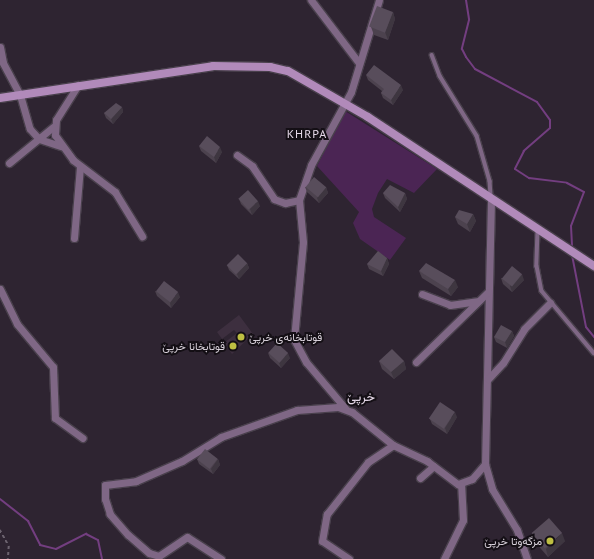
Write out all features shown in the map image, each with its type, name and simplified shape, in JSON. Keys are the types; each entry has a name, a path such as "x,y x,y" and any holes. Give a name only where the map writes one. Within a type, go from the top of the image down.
{"street":[{"path":"311,0 359,63"},
{"path":"379,0 346,103 311,165 299,200 303,242 294,339 306,362 345,408 394,445 434,466 461,485"},
{"path":"0,47 2,63 20,95 30,128 39,139 61,146"},
{"path":"0,98 78,85 213,66 270,67 288,71 346,103 491,200 594,266"},
{"path":"9,163 53,127 78,85"},
{"path":"53,127 61,146 80,166 115,192 142,236"},
{"path":"237,154 252,166 274,199 285,203 299,200"},
{"path":"74,238 80,166"},
{"path":"491,200 485,464 492,489 517,530 526,559"},
{"path":"0,289 17,324 53,367 55,418 83,438"},
{"path":"416,362 477,301 488,292"},
{"path":"422,294 450,305 477,301"},
{"path":"488,379 524,329 550,303"},
{"path":"221,559 187,537 160,556 150,553 128,535 110,514 104,499 105,486 136,481 182,461 221,437 297,410 345,408"},
{"path":"349,559 322,541 327,514 368,462 394,445"},
{"path":"461,485 485,464"},
{"path":"420,478 434,466"},
{"path":"444,559 463,520 461,485"}],"lane":[{"path":"432,56 440,76 477,136 490,181 491,200"},
{"path":"538,230 537,266 542,291 550,303 594,353"}],"path":[{"path":"0,530 9,546 8,559"}],"shaded area":[{"path":"345,111 437,169 414,193 387,179 378,193 372,209 374,217 406,238 390,260 360,239 353,223 359,212 317,166"},
{"name":"قوتابخانەی خرپێ","path":"239,315 253,334 232,354 224,343 237,333 234,330 222,339 217,332"}],"building":[{"path":"377,6 393,12 385,33 369,27"},
{"path":"374,65 401,85 391,100 381,93 384,89 366,75"},
{"path":"116,103 122,107 111,119 104,113"},
{"path":"207,136 220,147 214,157 199,146"},
{"path":"314,177 326,187 318,197 306,187"},
{"path":"390,185 405,193 398,207 383,193"},
{"path":"248,190 258,201 248,210 238,199"},
{"path":"459,210 473,214 467,224 455,217"},
{"path":"378,251 387,258 381,271 367,264"},
{"path":"238,254 247,263 236,275 227,265"},
{"path":"426,263 455,280 448,289 419,271"},
{"path":"512,266 522,274 512,287 502,278"},
{"path":"164,281 178,292 170,302 156,291"},
{"path":"501,325 512,331 505,342 494,337"},
{"path":"277,343 288,353 279,363 268,353"},
{"path":"392,349 404,361 391,372 379,361"},
{"path":"440,402 455,412 444,429 429,419"},
{"path":"205,449 218,459 210,469 197,459"},
{"path":"549,518 562,533 545,548 532,533"}],"waterway":[{"path":"466,0 469,20 462,49 466,57 475,69 537,102 550,120 550,128 524,151 515,169 529,178 567,183 584,192 571,226 572,248"},
{"path":"572,255 586,327 594,337"},
{"path":"0,499 28,521 40,545 56,549 86,534 98,540 102,559"}],"place":[{"name":"قوتابخانەی خرپێ","path":"241,337"},
{"name":"قوتابخانا خرپێ","path":"233,346"},
{"name":"مزگەوتا خرپێ","path":"550,541"}],"district":[{"name":"KHRPA","path":"307,134"},
{"name":"خرپێ","path":"361,397"}]}
